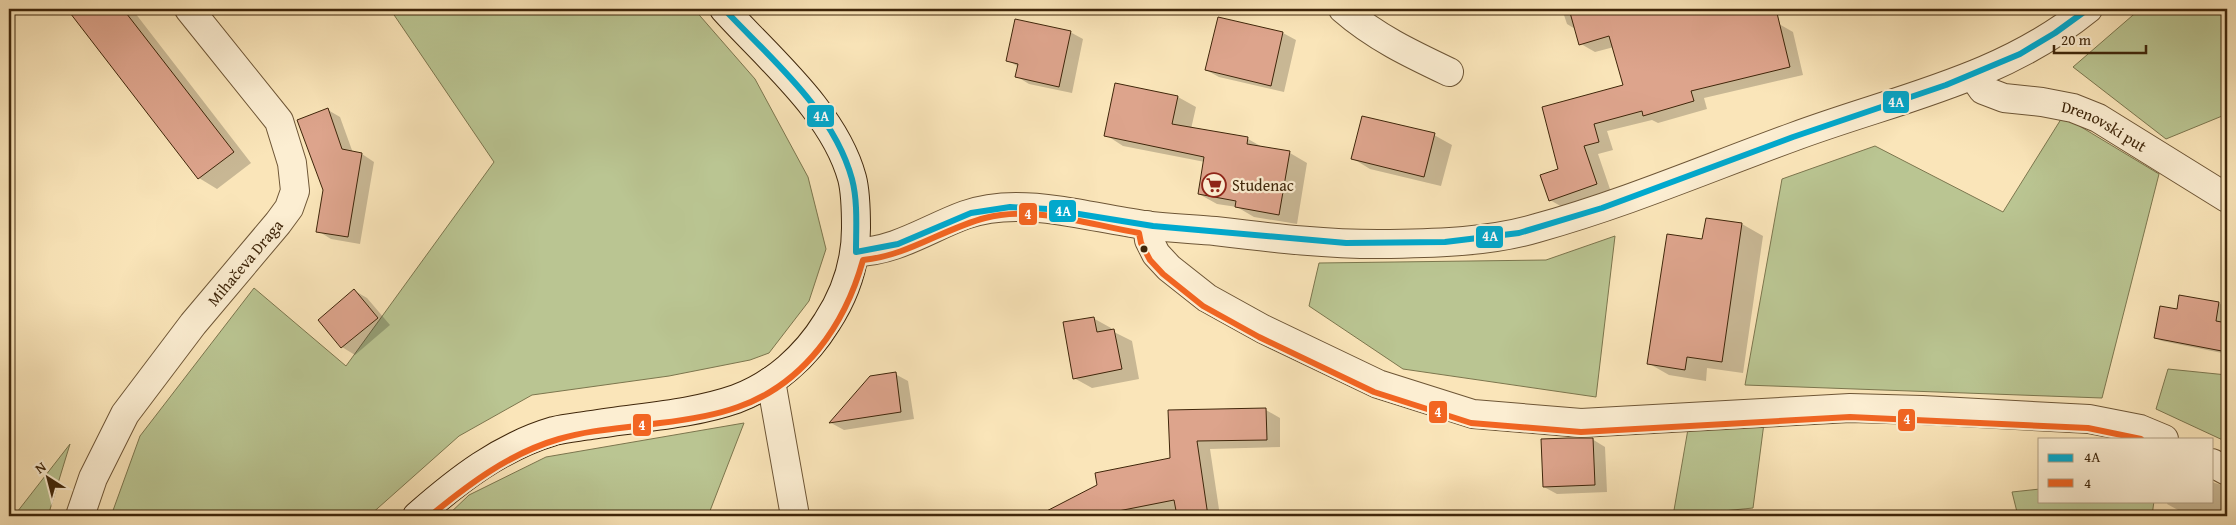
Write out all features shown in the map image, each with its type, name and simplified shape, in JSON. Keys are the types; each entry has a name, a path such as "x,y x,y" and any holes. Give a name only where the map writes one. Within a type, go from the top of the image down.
{"street":[{"name":"Mihačeva Draga","path":"80,516 93,478 125,414 193,324 278,224 289,208 295,191 290,156 279,122 189,9"},
{"path":"417,516 479,467 520,442 556,430 700,408 737,398 771,381 797,360 817,338 838,306 856,252 856,212 852,178 838,146 812,104 724,9"},
{"path":"1343,9 1383,39 1449,72"},
{"path":"856,252 872,252 890,248 947,222 987,209 1047,208 1147,225 1314,242 1389,244 1474,240 1535,229 1655,189 1795,136 1973,76 2007,62 2038,44 2088,9"},
{"name":"Drenovski put","path":"1973,76 1984,90 2004,98 2073,108 2098,118 2227,198"},
{"path":"1147,225 1149,240 1156,254 1169,268 1207,298 1263,329 1378,384 1473,414 1581,424 1850,408 1922,410 2089,419 2140,429 2162,438"},
{"path":"771,381 795,516"},
{"path":"2214,463 2227,471"}],"green space":[{"path":"390,9 694,9 755,79 808,177 826,249 809,301 769,353 750,360 669,376 532,395 459,436 369,516 111,516 140,436 254,288 346,366 494,162"},
{"path":"2140,9 2227,9 2227,114 2166,139 2073,67"},
{"path":"2063,116 2159,174 2102,398 1745,385 1782,179 1875,146 2003,212"},
{"path":"1615,236 1596,397 1403,369 1309,306 1319,263 1546,260"},
{"path":"2168,369 2227,375 2227,442 2156,409"},
{"path":"744,423 708,516 447,516 469,495 546,457"},
{"path":"1764,423 1753,508 1673,516 1688,429"},
{"path":"70,444 48,516 14,516"},
{"path":"2038,489 2038,502 2154,502 2152,516 2018,516 2012,492"}],"building":[{"path":"67,9 123,9 234,152 198,179"},
{"path":"1569,9 1776,9 1790,67 1691,91 1694,101 1643,116 1642,111 1594,124 1599,142 1584,146 1597,184 1549,201 1540,175 1558,169 1542,107 1623,85 1609,36 1579,45"},
{"path":"1218,17 1283,32 1271,86 1205,70"},
{"path":"1015,19 1071,31 1059,87 1015,77 1018,64 1006,61"},
{"path":"1115,83 1178,96 1172,124 1248,137 1247,144 1290,151 1279,215 1235,207 1236,201 1198,194 1204,157 1104,136"},
{"path":"328,108 342,149 362,153 348,237 316,232 323,190 297,120"},
{"path":"1362,116 1435,133 1424,177 1351,159"},
{"path":"1706,218 1742,223 1722,362 1687,357 1685,370 1647,364 1667,234 1702,239"},
{"path":"354,289 378,318 341,348 318,320"},
{"path":"2179,295 2219,302 2216,321 2227,323 2227,352 2154,338 2160,306 2177,309"},
{"path":"1094,317 1097,332 1114,329 1122,369 1073,379 1063,322"},
{"path":"896,372 901,412 829,423 870,376"},
{"path":"1266,408 1267,440 1197,441 1208,516 1177,516 1174,500 1093,516 1037,516 1097,485 1095,473 1170,458 1168,410"},
{"path":"1593,438 1595,485 1543,487 1541,439"}],"transit line":[{"name":"4A","path":"724,9 798,87 831,130 843,154 854,188 856,252"},
{"name":"4A","path":"856,252 898,244 971,213 1010,207 1048,209 1153,226 1346,243 1445,242 1519,233 1602,208 1793,137 1946,85 2020,54 2055,33 2088,9"},
{"name":"4","path":"430,516 475,481 507,461 541,445 584,433 709,415 738,407 762,397 802,368 833,329 845,307 863,260 910,248 985,218 1023,214 1062,218 1139,233 1141,243 1150,260 1163,274 1203,306 1259,337 1374,392 1471,423 1581,432 1850,417 2088,428 2136,438"}],"place":[{"name":"Studenac","path":"1214,185"}]}
